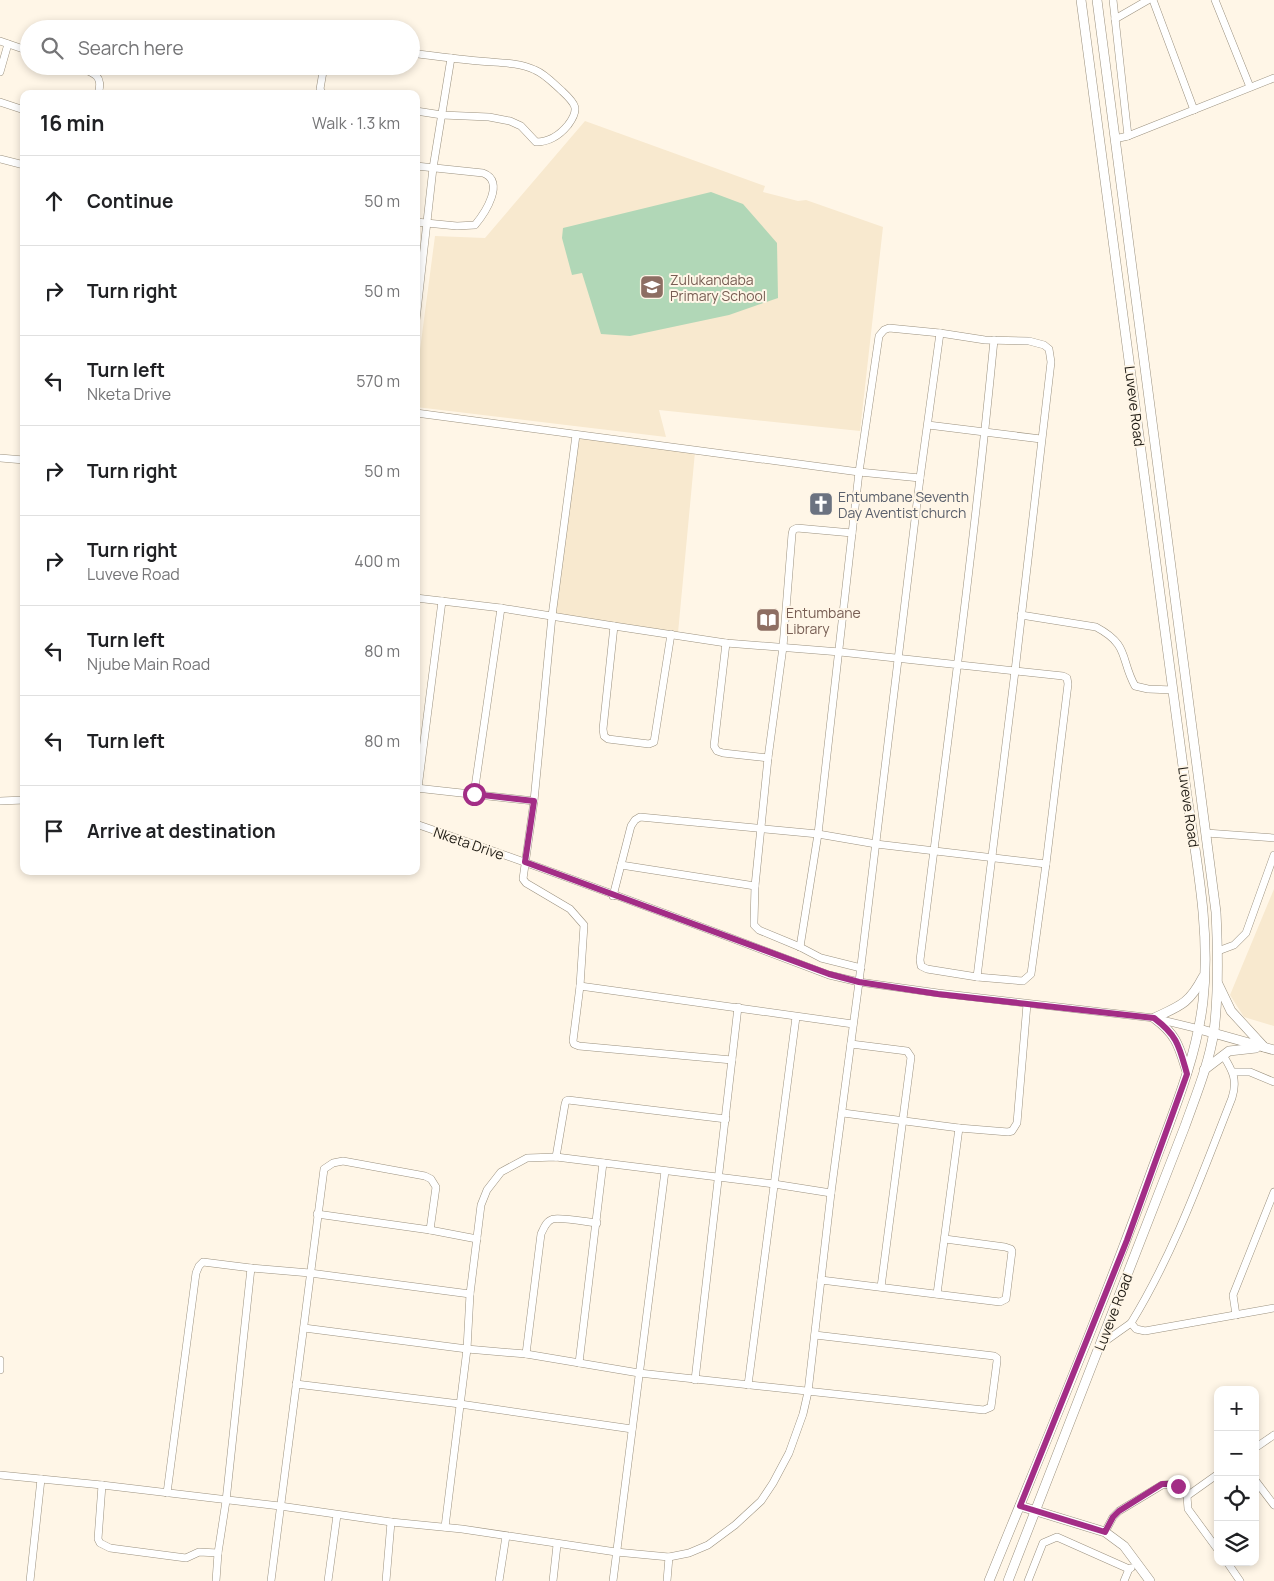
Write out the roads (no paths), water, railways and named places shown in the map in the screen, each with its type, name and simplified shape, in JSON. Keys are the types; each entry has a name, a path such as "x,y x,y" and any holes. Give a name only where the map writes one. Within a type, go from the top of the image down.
{"street":[{"name":"Luveve Road","path":"989,1581 1127,1240 1187,1074 1200,1029 1205,973 1201,892 1081,0"},
{"name":"Luveve Road","path":"1008,1581 1186,1126 1214,1032 1218,984 1216,912 1097,0"},
{"path":"1113,0 1128,136"},
{"path":"1115,18 1148,0"},
{"path":"1153,0 1194,110"},
{"path":"1216,0 1250,87"},
{"path":"0,42 20,48"},
{"path":"0,72 8,44"},
{"path":"420,54 513,63 535,70 572,100 576,109 575,116 564,130 544,142 536,142 521,126 510,121 420,112"},
{"path":"420,288 433,168 451,58"},
{"path":"97,75 99,79 99,90"},
{"path":"321,90 322,75"},
{"path":"1115,139 1128,136 1274,78"},
{"path":"0,102 20,109"},
{"path":"0,159 20,164"},
{"path":"420,166 488,174 495,188 491,200 475,225 457,226 420,223"},
{"path":"800,947 818,834 859,472 879,336 884,330 889,328 994,340 1029,341 1044,345 1048,349 1051,362 977,977"},
{"path":"0,1475 280,1506 391,1522 445,1527 557,1545 670,1558 708,1545 736,1525 761,1501 789,1453 803,1414 808,1392 920,478 940,333"},
{"path":"420,598 501,608 726,643 840,652 898,658 958,665 1015,671 1057,674 1067,678 1068,684 1031,974 1023,981 977,977 928,969 921,966 920,960 958,665 994,340"},
{"path":"420,414 859,472 920,478"},
{"path":"928,425 1041,439"},
{"path":"576,435 552,616 534,801 524,881 570,910 584,925 580,986 573,1040 576,1045 732,1060"},
{"path":"0,458 20,460"},
{"path":"852,533 797,528 793,530 784,647 768,758 755,886 754,922 756,928 821,958 861,968"},
{"path":"420,766 442,601"},
{"path":"474,794 501,608"},
{"path":"1021,615 1096,627 1106,632 1119,646 1124,654 1135,686 1148,689 1173,690"},
{"path":"614,626 603,728 604,736 608,739 649,744 654,742 671,634"},
{"path":"726,643 714,746 717,751 723,754 768,758"},
{"path":"420,788 534,801"},
{"path":"0,801 20,800"},
{"path":"613,896 631,826 640,817 818,834 876,844 1046,864"},
{"name":"Nketa Drive","path":"420,825 570,878 613,896 829,974 859,982 938,994 1154,1018 1214,1032 1274,1050"},
{"path":"1206,833 1274,838"},
{"path":"1218,951 1234,945 1246,933 1274,854"},
{"path":"621,865 755,886"},
{"path":"1187,1074 1174,1036 1154,1018 1179,1006 1191,997 1205,973"},
{"path":"1218,984 1231,1011 1264,1048"},
{"path":"580,986 853,1024"},
{"path":"843,1113 959,1128 1008,1132 1014,1128 1016,1123 1027,1004"},
{"path":"695,1380 738,1007"},
{"path":"748,1385 796,1017"},
{"path":"851,1044 907,1052 911,1056 881,1288"},
{"path":"1204,1070 1228,1051 1264,1048"},
{"path":"1100,1345 1131,1323 1154,1284 1195,1195 1235,1090 1233,1072 1223,1055"},
{"path":"1233,1072 1250,1072 1274,1082"},
{"path":"556,1157 565,1104 568,1100 726,1119"},
{"path":"937,1294 959,1128"},
{"path":"445,1527 467,1349 470,1294 481,1205 487,1190 501,1172 527,1158 556,1157 774,1184 831,1193"},
{"path":"271,1581 324,1169 342,1161 426,1176 431,1179 436,1187 430,1230"},
{"path":"579,1363 603,1162"},
{"path":"613,1581 665,1171"},
{"path":"1236,1315 1233,1295 1274,1192"},
{"path":"317,1214 430,1230 477,1239"},
{"path":"526,1354 541,1234 547,1223 554,1218 597,1223"},
{"path":"822,1280 1004,1301 1007,1296 1011,1249 945,1239"},
{"path":"167,1493 197,1270 203,1262 310,1273 470,1294"},
{"path":"216,1581 250,1268"},
{"path":"1131,1323 1136,1329 1145,1331 1274,1308"},
{"path":"304,1328 467,1349 526,1354 639,1373 695,1380 984,1410 991,1407 997,1361 994,1356 815,1334"},
{"path":"0,1360 0,1370"},
{"path":"296,1384 460,1404 632,1429"},
{"path":"1259,1445 1274,1435"},
{"path":"1187,1496 1215,1476"},
{"path":"30,1581 41,1479"},
{"path":"1105,1532 1113,1517 1119,1511 1162,1484 1170,1484 1178,1486 1187,1496 1188,1509 1214,1545"},
{"path":"102,1485 98,1539 100,1543 110,1548 186,1558 199,1552 218,1553"},
{"path":"1259,1485 1274,1505"},
{"path":"1020,1506 1105,1532 1124,1546 1150,1581"},
{"path":"328,1581 337,1515"},
{"path":"386,1581 391,1522"},
{"path":"499,1581 506,1536"},
{"path":"1028,1581 1043,1544 1057,1537 1129,1569"},
{"path":"553,1581 557,1545"},
{"path":"667,1581 670,1558"},
{"path":"1124,1581 1129,1569 1139,1565"},
{"path":"1230,1566 1240,1581"}],"place":[{"name":"Zulukandaba Primary School","path":"652,287"},
{"name":"Entumbane Seventh Day Aventist church","path":"821,504"},
{"name":"Entumbane Library","path":"768,620"}]}
